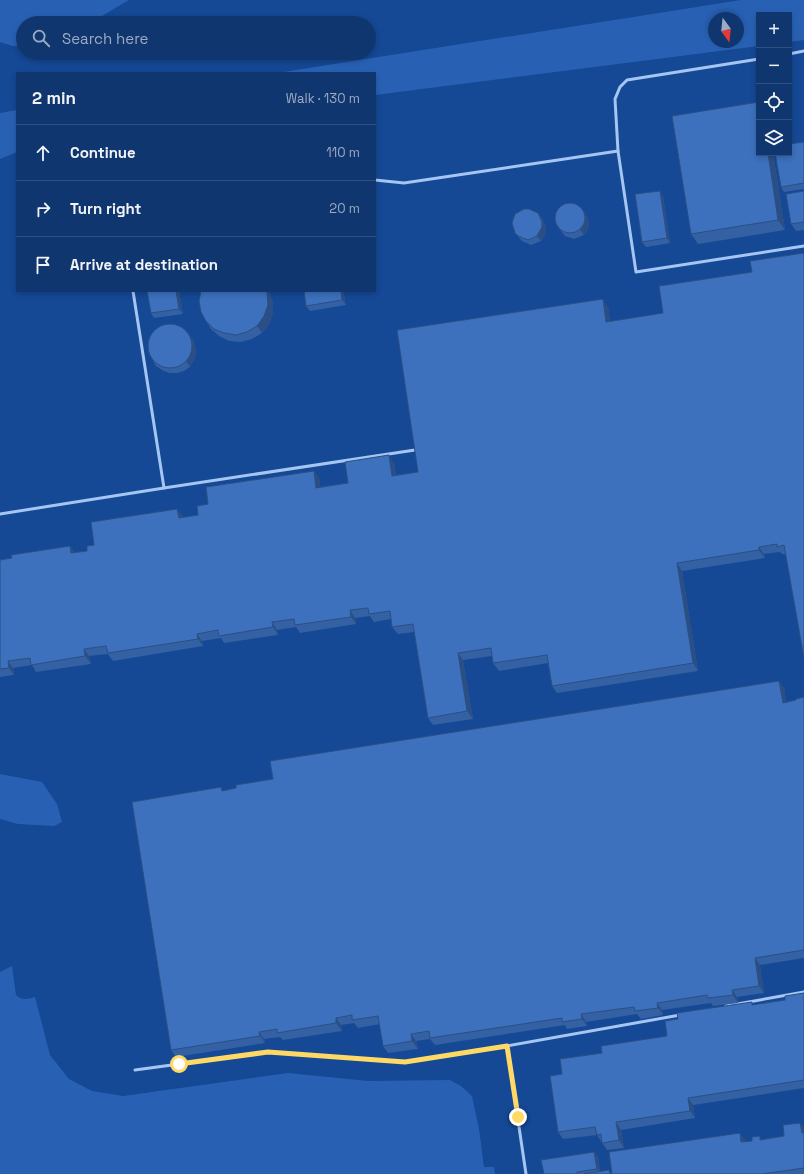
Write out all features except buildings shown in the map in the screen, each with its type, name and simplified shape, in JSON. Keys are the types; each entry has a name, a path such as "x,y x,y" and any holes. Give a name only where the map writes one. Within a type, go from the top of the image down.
{"lane":[{"path":"792,54 804,52"},
{"path":"756,59 627,80 620,88 615,100 618,151 636,272 804,246"},
{"path":"376,180 404,183 618,151"},
{"path":"133,292 164,488"},
{"path":"0,514 415,450"},
{"path":"718,1008 804,992"},
{"path":"135,1070 268,1052 405,1062 507,1046 687,1013"},
{"path":"507,1046 526,1174"}],"shaded area":[{"path":"0,0 129,0 102,16 16,16 16,46 0,42"},
{"path":"741,0 804,0 804,40 792,42 792,12 756,12 756,46 744,48 744,12 708,12 708,48 743,48 376,95 376,72 283,72 360,60 376,60 376,57"},
{"path":"16,110 16,152 0,159 0,113"},
{"path":"0,774 42,782 57,804 62,822 54,826 18,824 0,819"},
{"path":"12,966 16,995 23,999 35,997 50,1055 69,1079 92,1091 123,1096 288,1073 368,1081 450,1080 461,1086 472,1096 479,1129 484,1167 494,1167 495,1174 0,1174 0,972"}],"route":[{"path":"179,1064 268,1052 405,1062 507,1046 518,1117"}]}
